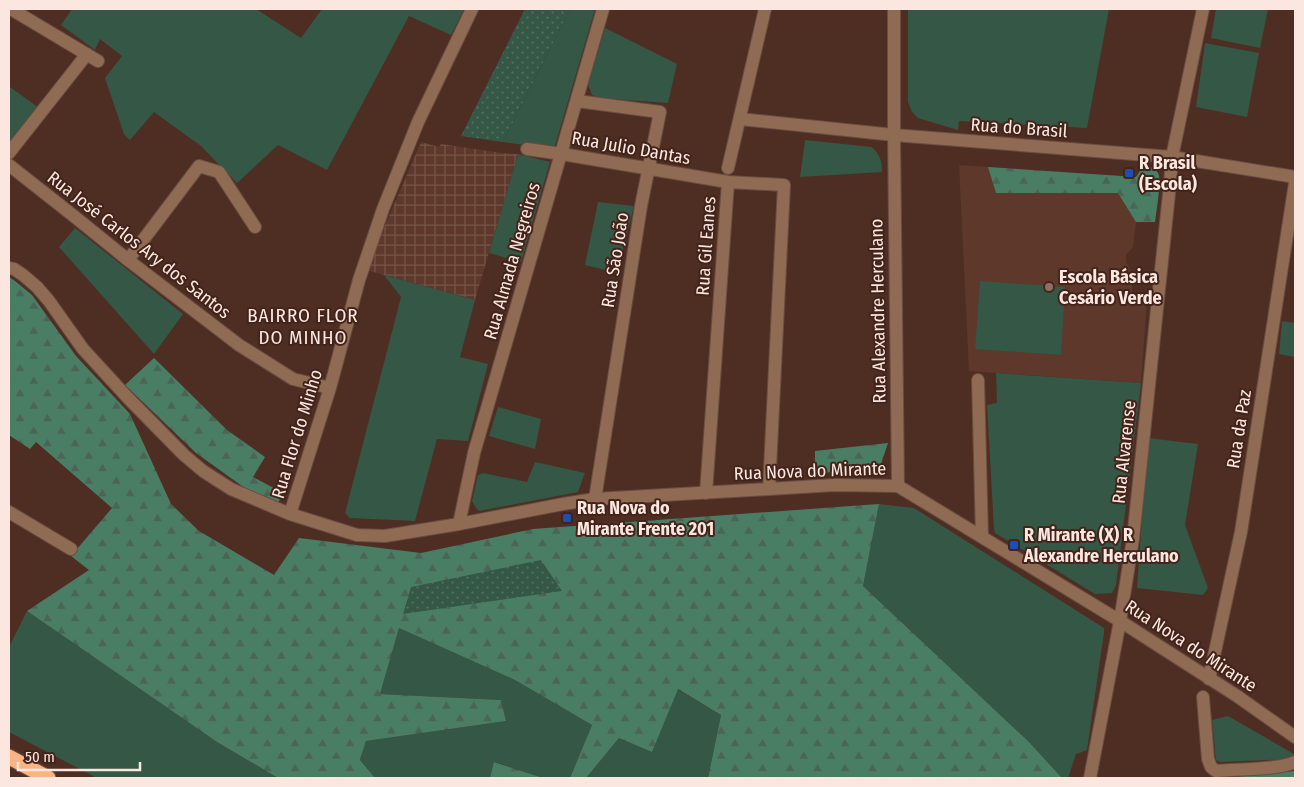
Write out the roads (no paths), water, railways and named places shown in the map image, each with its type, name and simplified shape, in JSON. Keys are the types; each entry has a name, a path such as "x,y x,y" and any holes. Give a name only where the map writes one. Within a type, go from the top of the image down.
{"highway":[{"path":"9,758 48,778"}],"street":[{"path":"9,153 93,58 11,9"},
{"name":"Rua Flor do Minho","path":"9,268 24,275 37,286 83,349 184,455 231,489 290,514 330,388 359,280 383,209 418,122 472,9"},
{"name":"Rua Almada Negreiros","path":"458,524 474,453 603,9"},
{"path":"728,168 765,9"},
{"name":"Rua Alexandre Herculano","path":"894,9 898,486"},
{"name":"Rua Alvarense","path":"1090,778 1120,621 1133,539 1172,157 1203,9"},
{"name":"Rua São João","path":"577,101 660,112 641,206 595,498"},
{"name":"Rua do Brasil","path":"740,119 894,135 1172,157 1295,177"},
{"name":"Rua Julio Dantas","path":"527,149 728,182"},
{"name":"Rua José Carlos Ary dos Santos","path":"9,165 239,345 293,379 330,388"},
{"path":"128,260 199,166 219,172 254,227"},
{"name":"Rua Gil Eanes","path":"706,493 728,182 784,185 769,489"},
{"name":"Rua da Paz","path":"1209,679 1241,532 1295,184"},
{"path":"978,380 982,537"},
{"name":"Rua Nova do Mirante","path":"290,514 357,535 385,536 595,498 835,485 898,486 1120,621 1295,737"},
{"path":"9,512 71,549"},
{"path":"1203,696 1210,767 1216,770 1274,767 1295,762"}],"place":[{"name":"R Brasil (Escola)","path":"1129,173"},
{"name":"Escola Básica Cesário Verde","path":"1049,287"},
{"name":"Rua Nova do Mirante Frente 201","path":"567,518"},
{"name":"R Mirante (X) R Alexandre Herculano","path":"1014,545"}],"district":[{"name":"BAIRRO FLOR DO MINHO","path":"303,326"}]}
